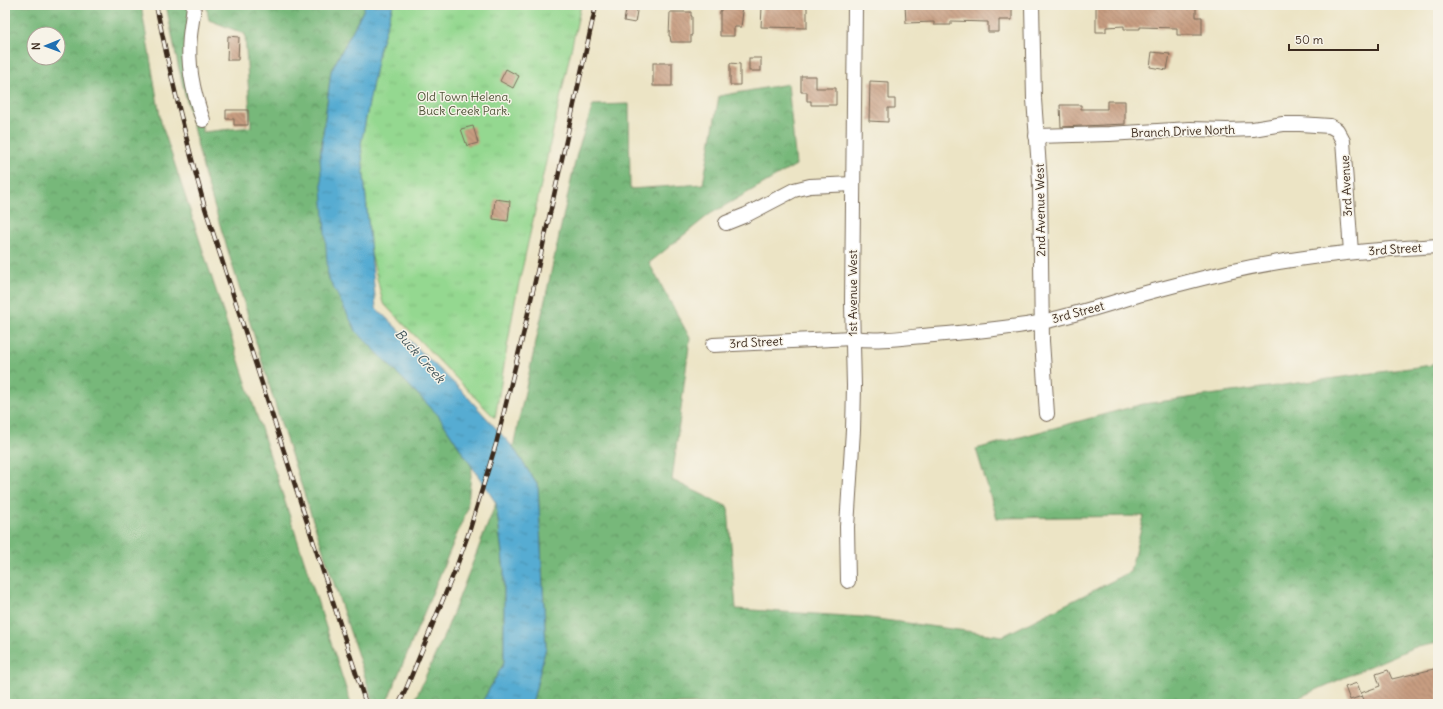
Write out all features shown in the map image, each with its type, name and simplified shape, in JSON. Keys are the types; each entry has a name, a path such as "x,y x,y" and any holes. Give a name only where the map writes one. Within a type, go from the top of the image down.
{"street":[{"path":"194,5 189,37 189,58 196,100 203,120"},
{"name":"1st Avenue West","path":"848,581 847,527 854,386 852,338 855,5"},
{"name":"2nd Avenue West","path":"1032,5 1036,136 1040,182 1044,380 1047,414"},
{"name":"Branch Drive North","path":"1036,136 1109,134 1190,129 1253,129 1283,124 1330,126"},
{"name":"3rd Avenue","path":"1330,126 1337,130 1343,141 1351,252"},
{"path":"726,224 794,190 810,186 853,184"},
{"name":"3rd Street","path":"713,345 852,338 863,340 994,330 1042,322 1087,311 1138,295 1229,272 1285,261 1351,252 1438,246"}],"green space":[{"path":"5,5 141,5 161,122 351,704 5,704"},
{"path":"166,5 190,5 185,65 203,132 251,127 245,34 209,20 206,5 365,5 331,71 320,158 356,331 438,415 472,467 467,510 386,704 374,704 283,430 205,176 178,65"},
{"name":"Old Town Helena, Buck Creek Park.","path":"393,5 581,5 515,301 495,418 383,303 371,253 361,144 379,51"},
{"path":"788,84 796,165 710,214 649,263 690,338 672,480 728,507 736,609 862,617 1003,636 1130,572 1144,516 997,518 976,449 1143,404 1432,365 1438,357 1438,643 1412,648 1302,696 1291,704 529,704 533,700 546,647 538,486 513,447 577,153 593,105 629,104 630,189 703,184 719,96"},
{"path":"496,503 504,570 504,663 481,704 413,704 446,631"}],"water":[{"name":"Buck Creek","path":"365,5 393,5 379,51 361,144 376,308 464,393 513,447 538,486 546,647 533,700 529,704 481,704 504,663 504,570 496,503 438,415 356,331 328,277 320,158 331,71"}],"building":[{"path":"627,5 638,5 635,23 624,21"},
{"path":"905,5 1012,5 1012,20 999,20 999,32 988,32 988,22 951,21 951,25 934,25 934,22 906,23"},
{"path":"1096,5 1196,5 1196,17 1202,17 1202,35 1177,35 1177,28 1140,27 1140,29 1124,29 1124,26 1106,27 1106,32 1096,32"},
{"path":"762,7 807,7 807,28 761,27"},
{"path":"721,8 742,8 741,12 743,12 741,27 734,27 734,36 720,36"},
{"path":"670,12 691,12 691,42 671,42 669,36"},
{"path":"228,36 239,37 238,60 227,60"},
{"path":"1152,52 1170,54 1167,70 1150,67"},
{"path":"749,58 761,58 761,71 749,71"},
{"path":"653,63 672,63 672,86 653,86"},
{"path":"730,63 740,64 740,85 730,85"},
{"path":"506,69 519,76 513,88 500,81"},
{"path":"801,76 816,76 816,88 836,88 836,105 811,105 811,101 807,101 807,92 801,92"},
{"path":"870,81 889,82 889,99 895,99 895,108 888,108 888,122 869,121"},
{"path":"1107,101 1125,101 1125,124 1061,127 1060,105 1081,105 1081,109 1107,109"},
{"path":"226,110 248,110 248,125 234,125 234,119 226,119"},
{"path":"473,126 478,143 467,146 461,129"},
{"path":"495,199 510,201 508,221 493,219"},
{"path":"1438,668 1438,704 1366,704 1361,693 1380,686 1376,674 1388,670 1392,679"},
{"path":"1357,683 1362,696 1350,700 1345,687"}],"railway":[{"path":"156,5 191,157 205,208 366,704"},
{"path":"399,704 456,568 469,532 496,444 524,331 596,5"}]}
